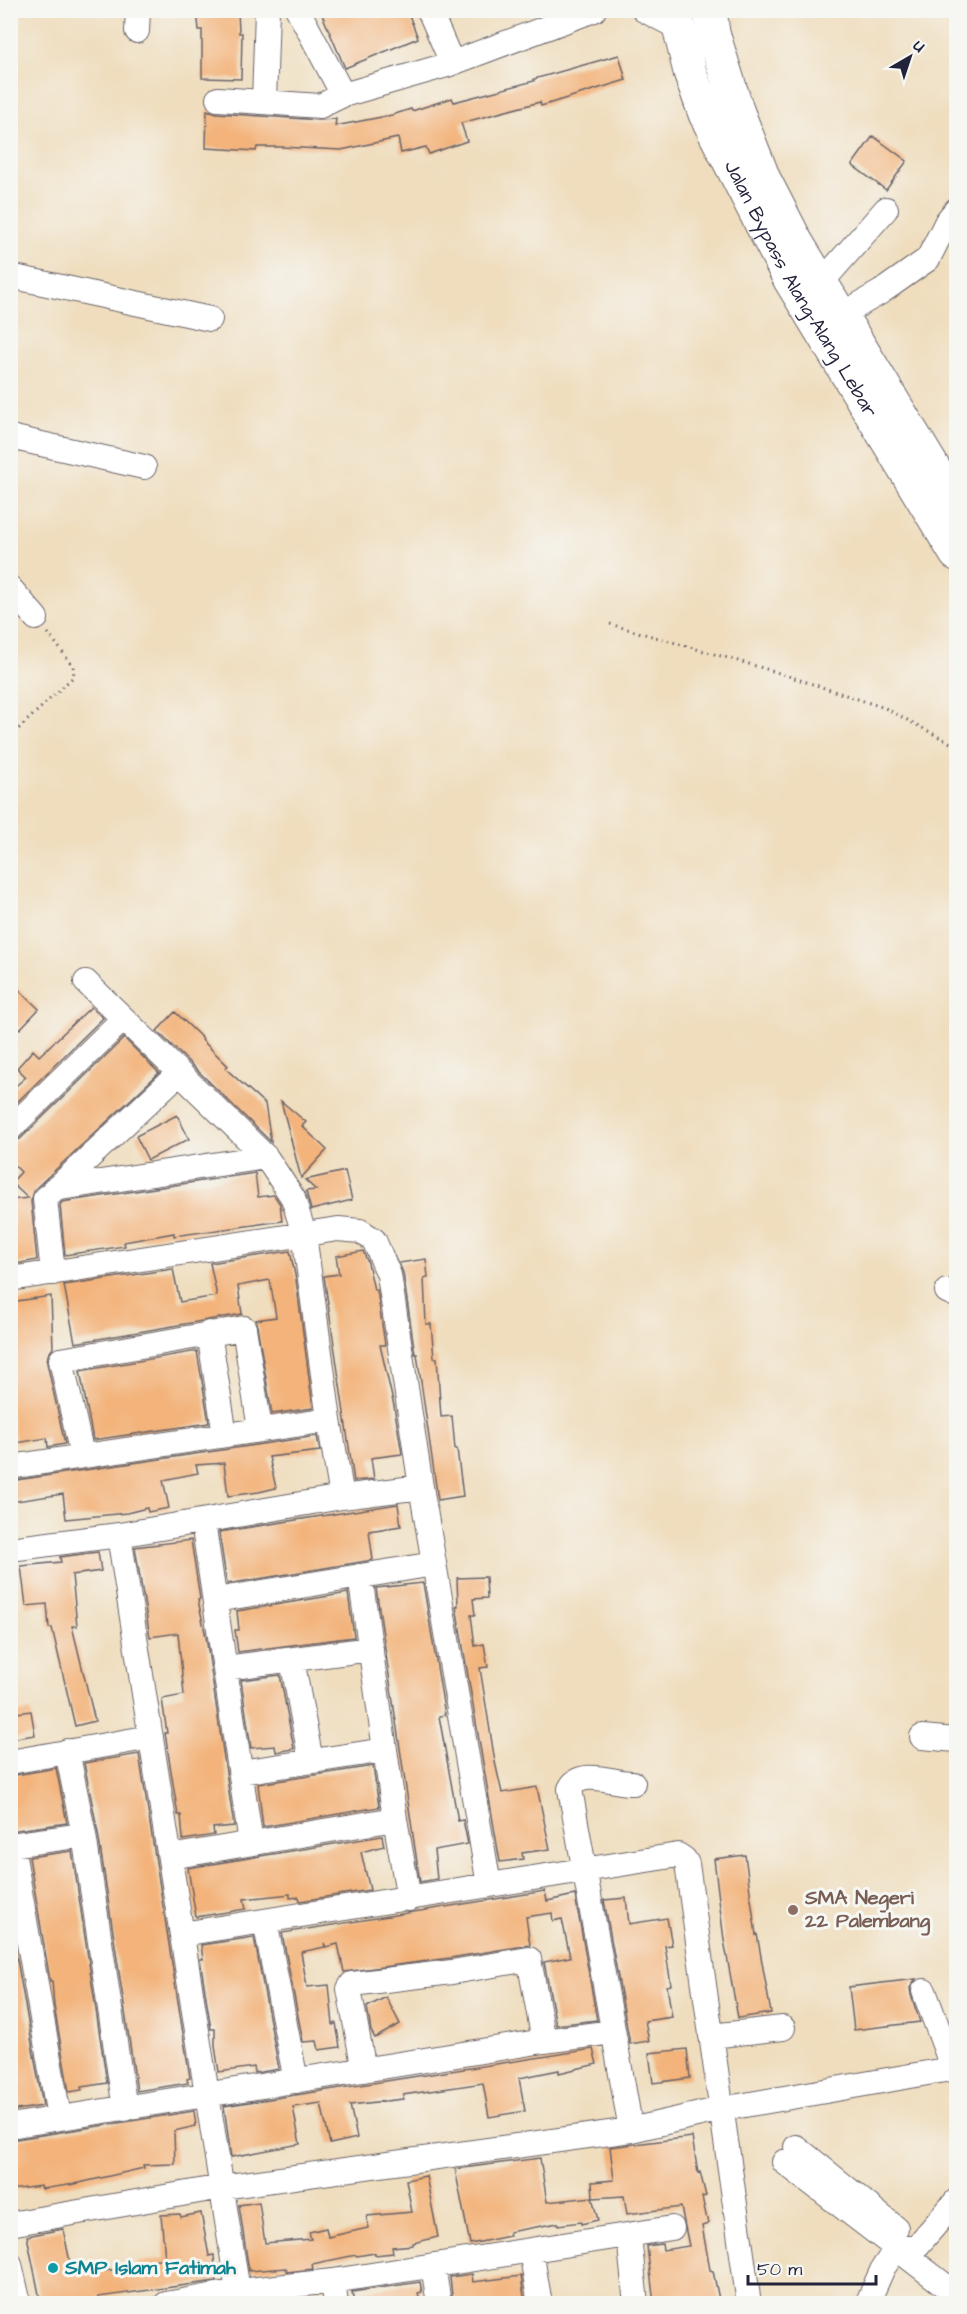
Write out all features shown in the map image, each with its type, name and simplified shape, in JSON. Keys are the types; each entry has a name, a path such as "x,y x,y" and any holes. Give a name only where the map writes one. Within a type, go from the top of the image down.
{"highway":[{"name":"Jalan Bypass Alang-Alang Lebar","path":"710,10 713,33 737,110 764,178 796,241 957,505"},
{"name":"Jalan Bypass Alang-Alang Lebar","path":"677,19 690,72 705,114 790,280 957,554"}],"street":[{"path":"264,102 267,10"},
{"path":"298,10 343,95"},
{"path":"429,10 452,63"},
{"path":"218,99 320,106 343,95 452,63 594,10"},
{"path":"644,10 677,19"},
{"path":"821,283 886,209"},
{"path":"841,315 881,292 928,259 947,221 957,210"},
{"path":"10,276 210,319"},
{"path":"10,437 144,467"},
{"path":"10,588 36,618"},
{"path":"86,982 266,1157 293,1198 304,1234 329,1420 342,1497"},
{"path":"10,1129 123,1019"},
{"path":"53,1273 45,1199 179,1073"},
{"path":"54,1189 266,1157"},
{"path":"10,1279 338,1229 360,1231 374,1240 389,1275 421,1487 489,1885"},
{"path":"81,1455 61,1360 209,1333 244,1328 260,1429"},
{"path":"209,1333 225,1435"},
{"path":"11,1466 329,1420"},
{"path":"10,1549 119,1535 342,1497 421,1487"},
{"path":"203,1522 251,1843"},
{"path":"119,1535 239,2297"},
{"path":"215,1600 434,1564"},
{"path":"360,1576 395,1819 410,1899"},
{"path":"225,1668 371,1649"},
{"path":"292,1660 311,1761"},
{"path":"10,1762 151,1737"},
{"path":"922,1737 957,1740"},
{"path":"241,1772 385,1750"},
{"path":"67,1751 84,1835 125,2109"},
{"path":"631,2130 571,1786 578,1780 591,1778 633,1784"},
{"path":"170,1857 395,1819"},
{"path":"59,2117 11,1845 84,1835"},
{"path":"182,1934 678,1855 687,1864 749,2304"},
{"path":"265,1921 296,2081"},
{"path":"364,2070 349,1989 352,1984 452,1972 529,1959 544,2041"},
{"path":"10,2224 222,2187 631,2130 722,2109 955,2068 924,1991"},
{"path":"711,2036 783,2028"},
{"path":"10,2126 613,2032"},
{"path":"790,2154 907,2247 957,2294"},
{"path":"867,2304 882,2268 957,2201"},
{"path":"166,2304 239,2297 335,2292 433,2265 672,2228"},
{"path":"629,2236 636,2304"},
{"path":"907,2247 957,2274"},
{"path":"531,2251 540,2304"},
{"path":"10,2264 19,2304"},
{"path":"433,2265 439,2304"}],"path":[{"path":"10,736 72,678 74,672 73,666 36,618"},
{"path":"610,624 773,670 885,708 957,746"}],"building":[{"path":"197,10 238,10 239,33 242,33 241,79 202,78 202,30 199,30"},
{"path":"320,10 407,10 418,38 345,68"},
{"path":"619,55 626,80 541,106 540,102 461,123 467,141 429,154 426,147 401,153 398,138 341,150 257,147 256,151 206,148 207,110 217,113 319,120 336,119 335,126 411,109 412,111 452,98 454,102"},
{"path":"873,136 907,161 886,190 852,165"},
{"path":"10,981 39,1009 20,1029 10,1020"},
{"path":"91,1007 103,1018 12,1107 10,1091 26,1077 17,1068 33,1050 39,1056"},
{"path":"175,1012 228,1066 225,1068 265,1104 271,1142 157,1031"},
{"path":"124,1038 159,1073 35,1189 31,1201 37,1260 16,1264 10,1235 10,1227 14,1226 11,1200 28,1198 11,1183 21,1172 10,1161 10,1143 20,1139"},
{"path":"281,1101 306,1122 302,1126 327,1150 301,1178"},
{"path":"177,1115 189,1139 148,1160 136,1136"},
{"path":"345,1171 352,1200 311,1210 306,1191 316,1190 305,1180"},
{"path":"255,1173 258,1197 274,1195 280,1204 282,1221 174,1236 174,1233 124,1242 125,1246 65,1255 60,1205 62,1202"},
{"path":"290,1251 313,1408 272,1414 256,1320 276,1317 270,1280 238,1286 242,1314 75,1343 64,1285 173,1269 180,1302 217,1296 210,1263"},
{"path":"363,1251 374,1290 377,1290 385,1345 380,1345 402,1454 371,1458 374,1479 354,1481 324,1276 339,1274 336,1256"},
{"path":"426,1259 428,1277 424,1278 426,1324 431,1324 434,1358 437,1358 441,1417 452,1416 463,1496 438,1500 417,1354 415,1354 403,1273 399,1263"},
{"path":"51,1296 53,1348 48,1355 47,1363 65,1444 48,1447 47,1438 16,1443 10,1410 10,1302"},
{"path":"197,1351 209,1423 93,1440 80,1371"},
{"path":"317,1436 320,1451 269,1457 276,1488 259,1492 228,1496 224,1463 196,1465 198,1473 163,1480 169,1508 148,1512 147,1508 127,1513 66,1519 63,1494 10,1502 10,1481"},
{"path":"398,1504 401,1526 369,1531 373,1560 227,1584 219,1532"},
{"path":"191,1540 200,1599 198,1600 206,1637 234,1826 213,1828 214,1835 183,1840 181,1815 178,1815 165,1733 167,1733 162,1699 184,1695 178,1633 150,1637 135,1547"},
{"path":"98,1552 101,1571 72,1575 77,1626 72,1626 95,1721 75,1726 52,1628 49,1628 47,1604 26,1606 21,1566 61,1562 60,1557"},
{"path":"486,1577 487,1598 473,1599 475,1615 471,1615 475,1646 484,1644 488,1667 480,1668 502,1793 537,1787 550,1849 522,1853 523,1859 500,1862 456,1606 458,1606 457,1578"},
{"path":"423,1583 445,1715 439,1716 458,1821 463,1820 468,1844 434,1850 437,1879 420,1882 376,1588"},
{"path":"348,1593 354,1637 238,1652 235,1630 239,1630 237,1611"},
{"path":"280,1675 294,1749 276,1752 275,1746 251,1748 241,1680"},
{"path":"31,1711 35,1735 10,1739 10,1714"},
{"path":"139,1754 190,2078 187,2079 188,2083 137,2091 98,1833 84,1763"},
{"path":"373,1766 379,1807 263,1827 258,1784"},
{"path":"56,1768 67,1823 10,1831 10,1776"},
{"path":"382,1836 384,1846 361,1852 370,1890 300,1901 299,1897 290,1898 290,1894 244,1899 246,1909 196,1917 188,1868"},
{"path":"72,1851 107,2083 81,2087 82,2090 69,2092 54,2006 52,1981 50,1981 29,1857"},
{"path":"745,1855 756,1935 771,2013 738,2018 724,1940 714,1859"},
{"path":"545,1891 547,1901 575,1895 597,2020 556,2025 544,1962 570,1957 562,1919 553,1921 552,1913 526,1917 530,1945 450,1958 344,1972 338,1944 326,1947 324,1943 325,1947 301,1952 307,1987 329,1985 333,2025 336,2023 340,2047 319,2050 317,2041 303,2042 282,1933"},
{"path":"626,1898 629,1924 667,1918 672,1945 665,1946 671,1985 667,1986 672,2017 645,2021 649,2041 630,2044 604,1900"},
{"path":"10,1920 43,2106 10,2111"},
{"path":"254,1937 279,2069 255,2073 254,2067 219,2072 215,2029 211,2029 200,1959 203,1959 201,1945"},
{"path":"916,1979 910,1988 920,2022 854,2030 849,1987"},
{"path":"386,1997 400,2024 375,2038 371,2031 367,2007"},
{"path":"593,2049 597,2064 559,2073 559,2070 519,2078 525,2111 489,2117 483,2083 403,2095 403,2099 350,2105 357,2138 330,2144 321,2103 293,2107 300,2144 231,2157 224,2106"},
{"path":"687,2049 690,2078 653,2083 649,2053"},
{"path":"194,2111 196,2126 174,2131 175,2164 143,2165 144,2168 75,2184 42,2189 41,2186 10,2190 10,2140"},
{"path":"692,2137 698,2173 700,2172 706,2196 702,2197 708,2224 702,2226 710,2270 713,2271 720,2304 654,2304 647,2246 662,2244 663,2250 689,2246 681,2207 627,2214 624,2196 593,2198 592,2182 614,2180 610,2147"},
{"path":"540,2158 547,2202 592,2197 598,2220 581,2224 581,2222 558,2225 558,2223 509,2232 510,2236 470,2244 455,2169"},
{"path":"426,2176 438,2237 413,2243 413,2245 392,2247 393,2253 356,2255 312,2264 313,2269 287,2272 286,2268 249,2271 239,2205 259,2202 265,2243 311,2239 309,2232 326,2228 328,2237 368,2228 367,2216 412,2212 406,2180"},
{"path":"201,2213 209,2256 214,2255 216,2281 98,2297 99,2300 79,2304 41,2304 27,2236 63,2229 73,2276 136,2266 136,2263 165,2258 161,2215 180,2214 181,2217"},
{"path":"472,2274 473,2282 521,2276 525,2304 453,2304 450,2277"},
{"path":"420,2282 422,2292 418,2293 421,2304 354,2304 352,2292"}],"place":[{"name":"SMA Negeri 22 Palembang","path":"793,1910"},
{"name":"SMP Islam Fatimah","path":"53,2268"}]}
